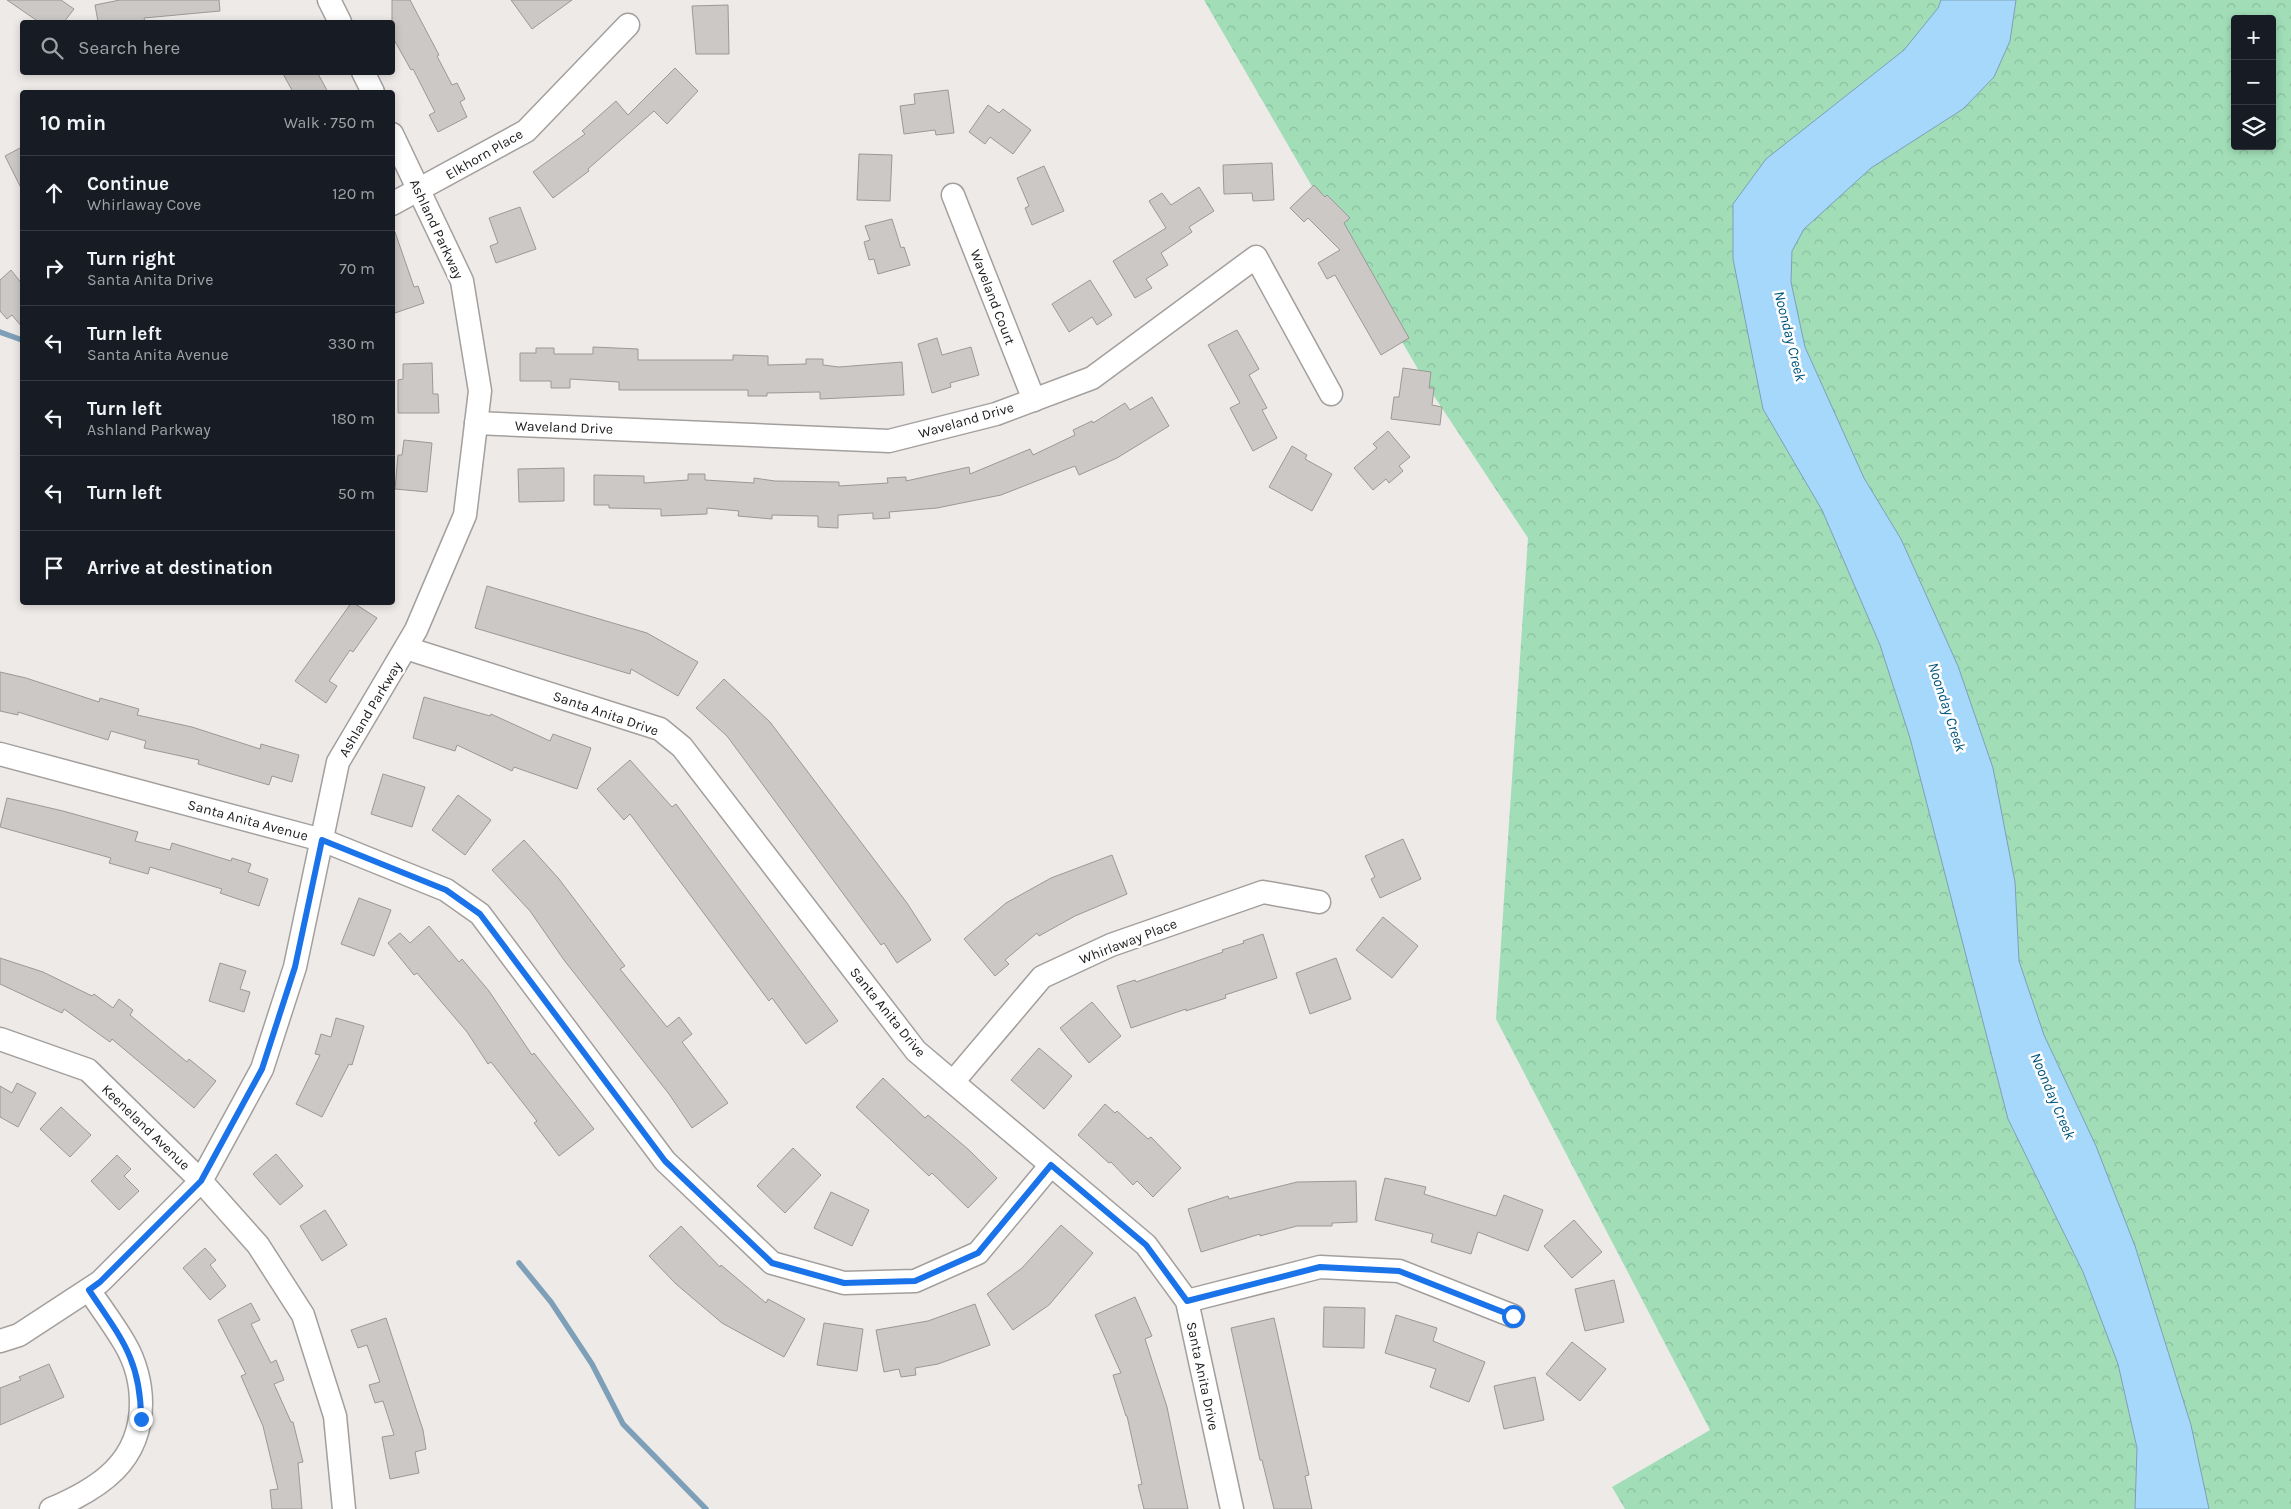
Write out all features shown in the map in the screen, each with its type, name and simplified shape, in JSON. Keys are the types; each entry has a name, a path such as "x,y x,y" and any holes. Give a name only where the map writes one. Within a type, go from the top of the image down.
{"street":[{"path":"329,0 339,20"},
{"name":"Elkhorn Place","path":"395,203 420,191 526,131 628,25"},
{"path":"365,75 372,90"},
{"name":"Ashland Parkway","path":"0,1341 19,1335 100,1282 201,1181 262,1069 295,967 338,762 416,630 465,515 480,391 462,281 395,140"},
{"name":"Waveland Court","path":"953,195 1034,400"},
{"name":"Waveland Drive","path":"476,423 889,441 996,414 1092,378 1256,257 1331,394"},
{"name":"Santa Anita Drive","path":"406,648 660,729 682,747 916,1051 1146,1245 1187,1301 1232,1509"},
{"name":"Santa Anita Avenue","path":"0,754 322,840 446,890 480,914 665,1161 772,1263 844,1283 915,1281 978,1253 1051,1165"},
{"name":"Whirlaway Place","path":"953,1082 1042,977 1111,944 1262,892 1319,902"},
{"name":"Keeneland Avenue","path":"0,1039 88,1070 201,1181 258,1245 303,1315 335,1416 344,1509"},
{"path":"1187,1301 1320,1267 1399,1271 1513,1316"},
{"path":"51,1509 78,1498 118,1466 133,1447 141,1419 139,1377 126,1345 89,1290"}],"green space":[{"path":"1204,0 2291,0 2291,1509 1625,1509 1612,1487 1710,1430 1496,1019 1528,538 1430,390"}],"water":[{"name":"Noonday Creek","path":"1941,0 2016,0 2010,41 1994,77 1963,109 1871,168 1804,229 1792,251 1791,282 1805,347 1864,478 1901,539 1958,666 1993,768 2015,882 2019,961 2044,1035 2096,1146 2135,1246 2191,1425 2209,1509 2135,1509 2137,1448 2118,1364 2083,1272 2008,1119 1910,738 1880,645 1822,510 1763,409 1733,259 1733,204 1766,159 1904,50 1938,8"}],"building":[{"path":"7,0 61,0 74,9 66,20 36,20"},
{"path":"120,0 219,0 220,11 144,18 144,20 98,20 95,5"},
{"path":"392,0 410,0 439,55 437,56 452,85 457,83 465,99 460,102 467,117 438,132 429,115 435,112 413,69 411,70 395,41 395,20 392,20"},
{"path":"511,0 572,0 532,29"},
{"path":"728,5 729,54 696,54 692,6"},
{"path":"675,68 698,91 667,124 654,111 588,169 589,171 553,198 533,172 585,134 582,131 616,101 628,115"},
{"path":"284,75 319,75 327,90 292,90"},
{"path":"948,90 954,133 936,135 935,130 904,134 900,106 915,104 914,94"},
{"path":"988,105 999,113 1003,109 1031,130 1013,154 990,137 985,144 969,132"},
{"path":"20,148 20,186 5,156"},
{"path":"859,154 892,155 890,201 857,200"},
{"path":"1272,163 1274,200 1253,201 1252,193 1224,194 1223,165"},
{"path":"1044,166 1064,211 1032,225 1025,208 1029,206 1017,178"},
{"path":"1314,185 1350,218 1344,223 1409,338 1381,355 1335,275 1327,279 1318,263 1340,250 1308,218 1304,222 1290,208"},
{"path":"1199,187 1214,211 1189,227 1192,232 1161,253 1168,265 1146,279 1152,288 1135,298 1113,261 1166,228 1149,201 1162,193 1171,205"},
{"path":"520,207 536,249 496,263 490,246 498,243 489,218"},
{"path":"892,219 901,248 904,247 910,265 878,274 874,259 869,260 864,242 870,240 865,226"},
{"path":"395,232 414,287 418,286 424,303 395,313"},
{"path":"11,270 20,281 20,325 12,315 7,319 0,311 0,280"},
{"path":"1090,280 1112,315 1097,325 1092,317 1069,332 1052,304"},
{"path":"1237,330 1259,369 1249,375 1267,408 1262,410 1277,438 1253,451 1230,408 1240,403 1208,345"},
{"path":"937,338 942,355 971,347 979,375 950,383 951,387 932,393 918,344"},
{"path":"593,347 638,349 638,360 733,360 733,355 768,356 768,365 806,364 806,359 823,359 823,365 839,367 902,362 904,395 820,399 820,392 767,393 767,396 748,396 748,390 619,390 619,382 570,379 570,388 551,388 551,381 520,381 520,353 536,353 536,348 554,348 554,354 593,354"},
{"path":"432,363 433,394 438,394 439,413 398,413 398,380 403,379 403,364"},
{"path":"1403,368 1431,372 1429,388 1434,388 1432,405 1442,407 1440,425 1391,419 1394,397 1399,397"},
{"path":"1152,397 1169,426 1117,458 1079,475 1075,466 1001,495 937,508 889,512 890,518 873,519 873,513 838,515 838,528 818,527 818,516 772,515 772,519 738,516 739,511 707,508 707,514 661,516 661,509 609,508 609,505 594,505 594,475 644,476 644,483 688,480 688,474 705,474 705,480 754,483 754,478 775,481 839,482 839,486 888,483 887,478 906,477 906,481 969,467 970,474 1030,449 1033,455 1075,435 1073,430 1092,421 1093,423 1125,403 1130,410"},
{"path":"1388,431 1410,457 1399,466 1403,471 1389,483 1386,479 1373,490 1354,468 1377,448 1373,444"},
{"path":"404,440 432,443 427,492 395,489 398,455 402,455"},
{"path":"1292,446 1307,455 1305,459 1332,474 1312,511 1269,487"},
{"path":"564,468 564,501 519,502 518,469"},
{"path":"487,586 647,633 698,662 678,696 631,669 630,674 475,628"},
{"path":"350,605 357,605 377,618 353,652 350,650 329,681 337,686 326,703 295,681"},
{"path":"0,672 26,678 99,702 100,698 139,709 137,715 192,727 260,749 261,744 299,755 292,782 272,776 269,785 198,764 199,760 144,748 146,741 111,731 108,740 18,712 18,715 0,711"},
{"path":"724,679 770,722 907,903 931,940 897,963 884,943 881,945 727,736 696,708"},
{"path":"424,697 490,716 491,714 550,741 553,734 591,748 577,789 514,767 512,771 457,745 455,751 413,738"},
{"path":"630,760 672,807 676,804 838,1021 806,1044 772,998 769,1001 630,814 624,820 597,789"},
{"path":"383,774 425,787 412,827 371,814"},
{"path":"458,795 491,820 465,855 432,830"},
{"path":"7,798 138,832 135,841 170,850 172,843 231,861 232,858 251,864 248,872 268,879 259,906 220,893 222,889 150,867 148,874 109,863 111,858 0,827"},
{"path":"1403,839 1421,879 1380,898 1371,879 1375,877 1365,856"},
{"path":"524,840 559,879 625,966 620,969 667,1027 679,1017 692,1034 682,1042 728,1103 692,1128 669,1094 564,960 530,911 492,870"},
{"path":"1112,855 1127,894 1075,916 1039,936 1037,933 1005,960 1009,964 995,976 964,939 1006,903 1051,878"},
{"path":"359,898 391,910 374,956 341,944"},
{"path":"1383,917 1418,946 1392,978 1356,950"},
{"path":"429,926 459,962 462,959 489,991 532,1055 534,1053 594,1129 559,1156 534,1123 537,1121 491,1062 488,1064 467,1032 417,973 414,975 388,943 400,933 410,943"},
{"path":"1263,934 1277,978 1225,995 1226,998 1186,1011 1186,1009 1131,1028 1117,986 1135,980 1136,982 1223,952 1222,950"},
{"path":"0,958 43,972 92,996 94,994 113,1008 119,999 133,1010 130,1015 187,1062 189,1059 216,1081 194,1108 112,1039 110,1042 64,1009 62,1013 0,984"},
{"path":"1336,958 1351,999 1310,1014 1296,973"},
{"path":"220,963 246,971 240,989 250,992 244,1012 209,1001"},
{"path":"1092,1002 1121,1036 1089,1063 1060,1028"},
{"path":"336,1018 364,1026 352,1065 349,1064 322,1117 296,1104 320,1055 315,1054 321,1034 331,1037"},
{"path":"1039,1048 1072,1076 1044,1109 1011,1080"},
{"path":"883,1078 925,1118 928,1115 969,1150 997,1178 968,1208 932,1173 929,1176 856,1107"},
{"path":"17,1083 36,1093 18,1127 0,1117 0,1086 12,1093"},
{"path":"1105,1104 1115,1113 1117,1111 1148,1139 1151,1137 1181,1168 1153,1197 1137,1181 1133,1185 1111,1162 1109,1163 1078,1135"},
{"path":"61,1107 91,1135 70,1157 40,1129"},
{"path":"793,1148 821,1175 785,1213 757,1186"},
{"path":"276,1154 303,1186 280,1205 253,1174"},
{"path":"117,1155 131,1169 124,1176 139,1191 119,1210 91,1181"},
{"path":"1385,1178 1426,1187 1424,1194 1496,1216 1504,1195 1543,1210 1528,1251 1478,1232 1471,1254 1431,1242 1433,1234 1375,1220"},
{"path":"1356,1181 1357,1222 1332,1223 1332,1226 1297,1226 1260,1236 1260,1234 1201,1252 1188,1209 1228,1196 1229,1199 1297,1182"},
{"path":"831,1192 869,1210 852,1246 814,1228"},
{"path":"325,1210 347,1245 322,1261 300,1226"},
{"path":"1574,1220 1602,1252 1572,1278 1544,1246"},
{"path":"1061,1225 1093,1253 1049,1305 1013,1330 987,1294 1022,1268"},
{"path":"681,1226 720,1267 721,1265 766,1303 768,1299 805,1319 784,1357 722,1323 676,1284 649,1256"},
{"path":"205,1248 216,1260 210,1265 226,1286 210,1300 183,1268"},
{"path":"1614,1280 1624,1322 1585,1331 1575,1289"},
{"path":"1135,1297 1152,1336 1145,1339 1167,1407 1188,1509 1144,1509 1138,1485 1142,1484 1127,1416 1113,1375 1121,1373 1095,1315"},
{"path":"251,1303 260,1320 251,1324 271,1363 276,1360 284,1380 274,1384 291,1422 293,1422 303,1462 298,1463 302,1509 272,1509 270,1490 278,1489 263,1426 241,1376 246,1374 218,1320"},
{"path":"975,1304 990,1345 938,1364 915,1368 916,1375 901,1377 899,1369 884,1372 876,1330 928,1321"},
{"path":"1324,1307 1365,1308 1364,1348 1323,1347"},
{"path":"1396,1315 1437,1328 1433,1341 1485,1362 1469,1402 1430,1387 1436,1369 1385,1353"},
{"path":"386,1318 423,1430 426,1449 415,1452 419,1473 390,1479 382,1437 394,1435 383,1401 375,1403 369,1385 380,1382 367,1345 358,1348 351,1330"},
{"path":"1274,1318 1309,1475 1305,1476 1312,1509 1274,1509 1262,1460 1260,1460 1231,1328"},
{"path":"824,1323 863,1329 857,1371 817,1365"},
{"path":"1572,1342 1606,1369 1580,1401 1546,1374"},
{"path":"49,1364 64,1397 0,1425 0,1388 21,1380 19,1377"},
{"path":"1535,1377 1544,1420 1504,1429 1494,1386"}],"waterway":[{"path":"0,332 20,339"},
{"path":"519,1263 551,1302 592,1364 623,1424 706,1509"}],"route":[{"path":"141,1419 139,1377 126,1345 89,1290 100,1282 201,1181 262,1069 295,967 322,840 446,890 480,914 665,1161 772,1263 844,1283 915,1281 978,1253 1051,1165 1146,1245 1187,1301 1320,1267 1399,1271 1513,1316"}]}
